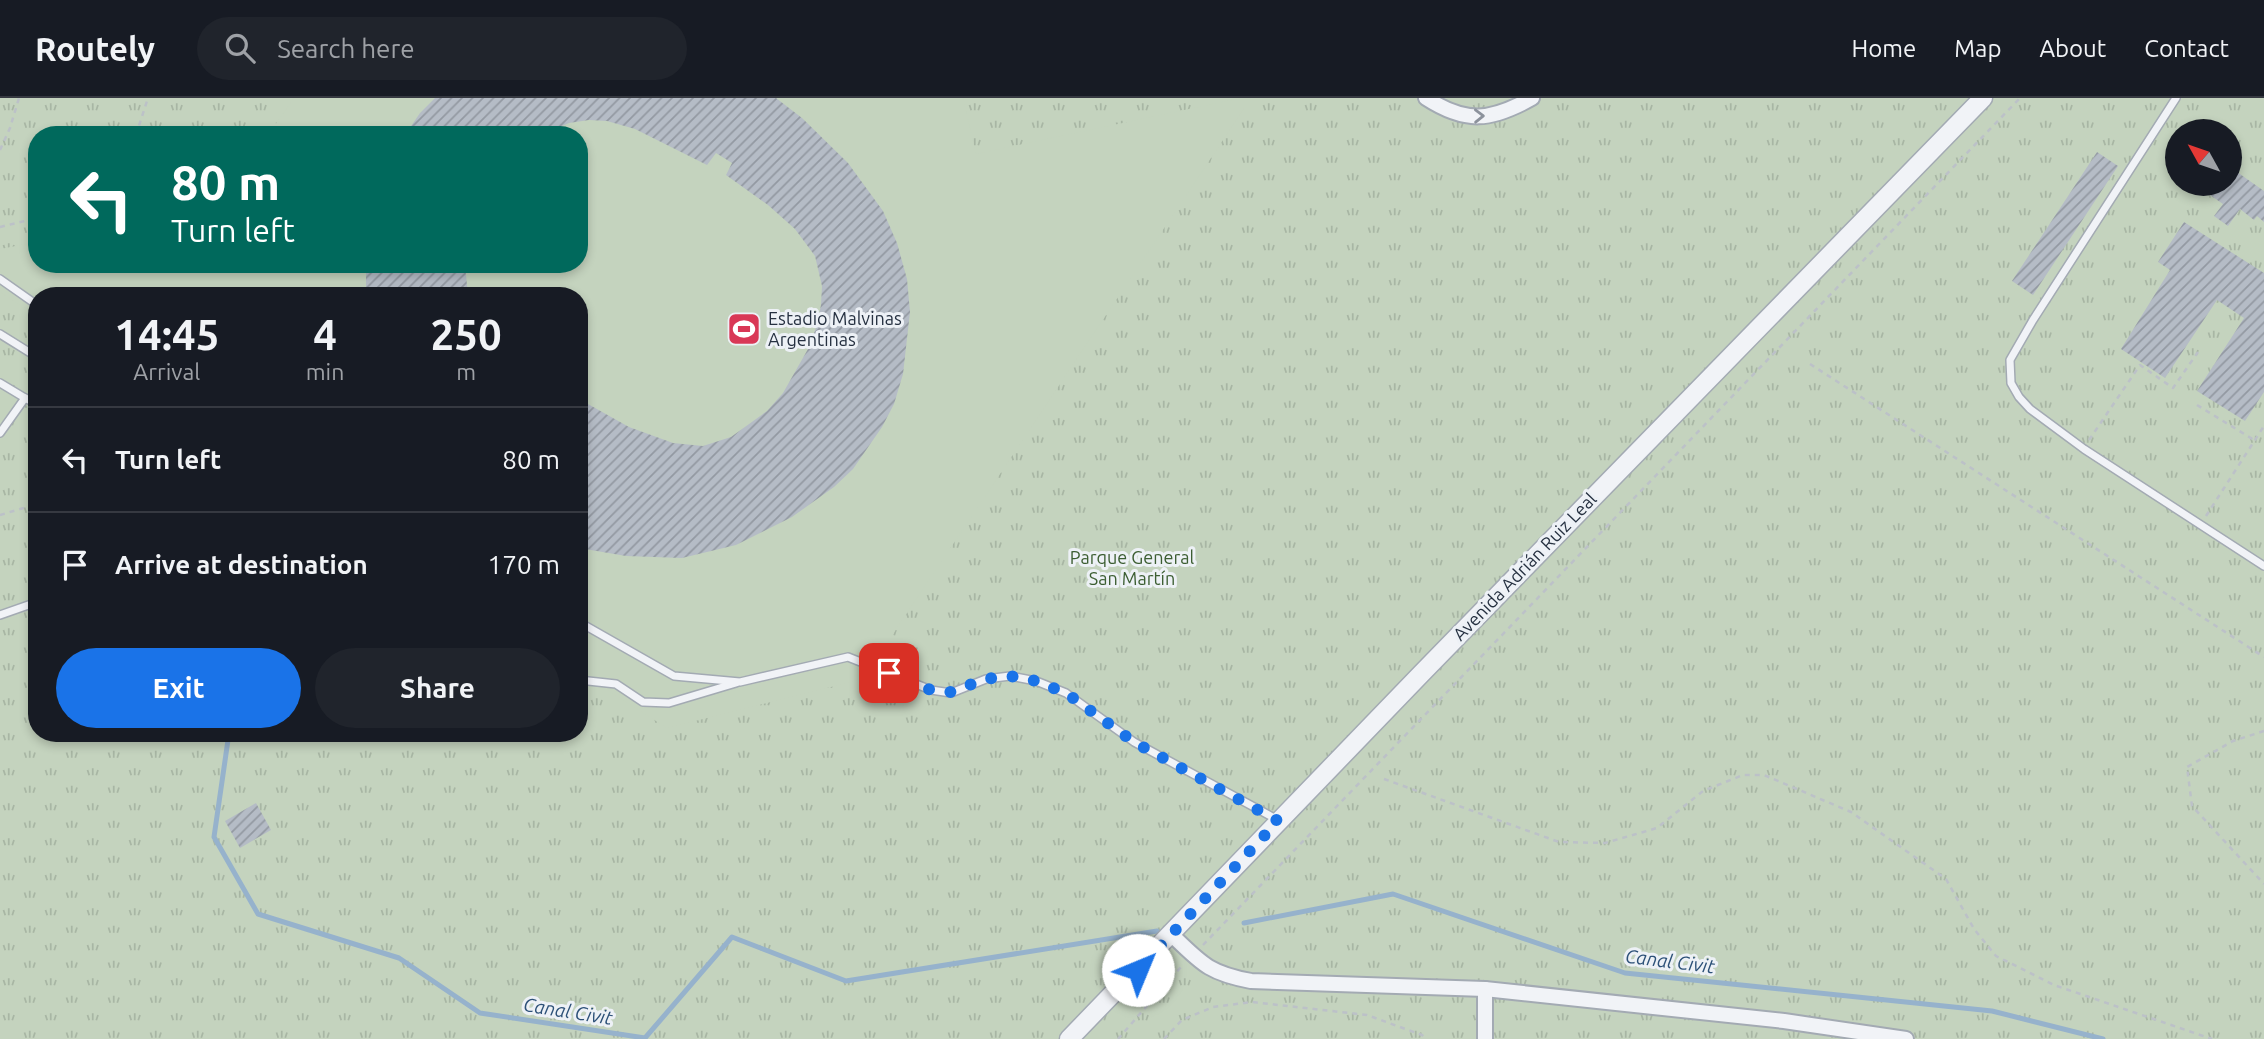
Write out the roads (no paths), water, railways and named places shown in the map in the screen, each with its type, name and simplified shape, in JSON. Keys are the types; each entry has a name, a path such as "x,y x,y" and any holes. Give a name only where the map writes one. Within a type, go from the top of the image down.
{"street":[{"path":"1426,98 1445,110 1471,118 1499,115 1532,98"},
{"name":"Avenida Adrián Ruiz Leal","path":"1069,1039 1983,98"},
{"path":"1172,935 1200,963 1223,975 1251,981 1485,989 1784,1021 1906,1039"},
{"path":"1485,989 1485,1039"}],"lane":[{"path":"2176,98 2110,198 2010,360 2011,383 2030,409 2084,449 2264,566"},
{"path":"0,279 28,299"},
{"path":"0,334 28,351"},
{"path":"0,383 28,400"},
{"path":"0,433 25,398"},
{"path":"0,615 28,605"},
{"path":"588,627 674,676 740,682"},
{"path":"588,681 617,684 643,702 669,703 740,682 848,657 931,690 951,692 985,679 1010,676 1036,681 1066,693 1134,742 1278,821"}],"waterway":[{"name":"Canal Civit","path":"228,742 214,837 258,914 399,958 480,1013 645,1038 732,937 846,981 1157,931"},
{"name":"Canal Civit","path":"1244,923 1393,894 1625,973 1992,1011 2103,1039"}],"place":[{"name":"Estadio Malvinas Argentinas","path":"744,329"}],"park label":[{"name":"Parque General San Martín","path":"1132,568"}]}
